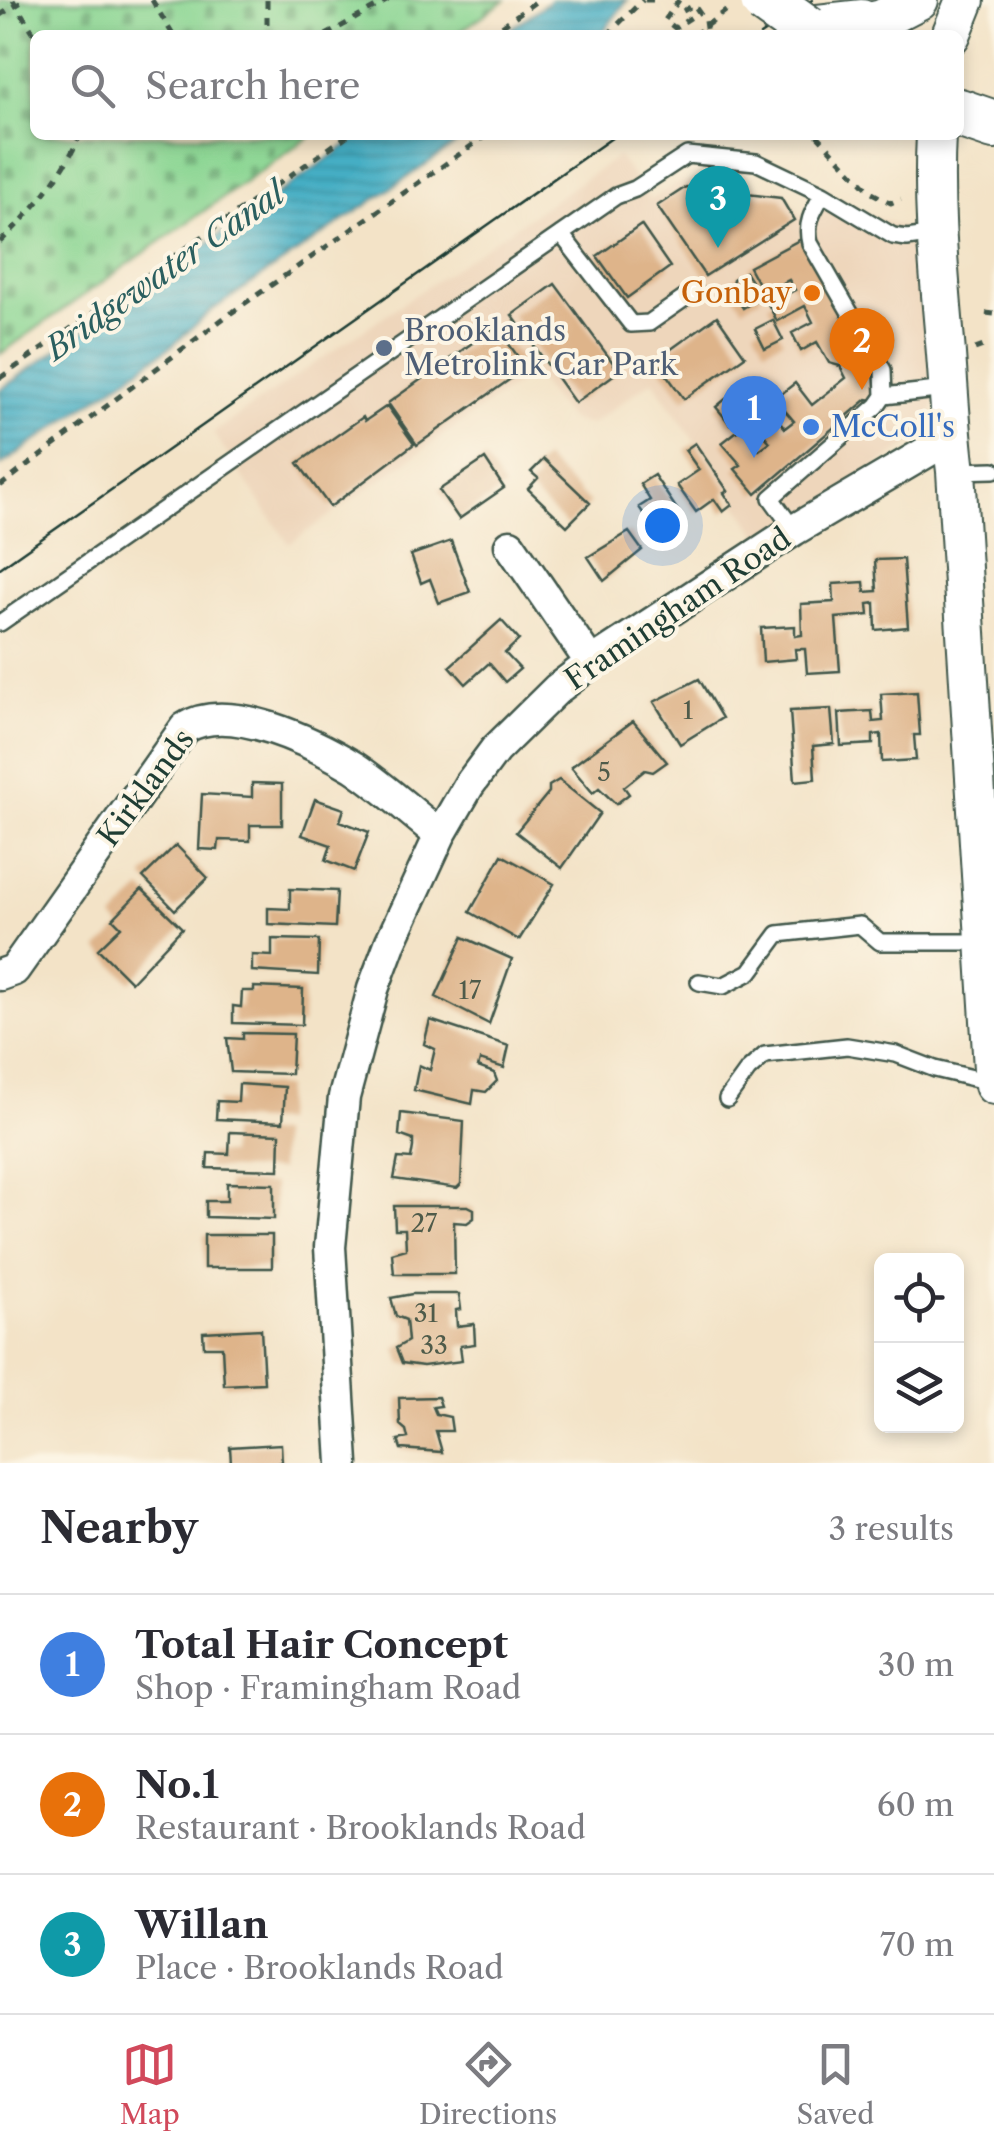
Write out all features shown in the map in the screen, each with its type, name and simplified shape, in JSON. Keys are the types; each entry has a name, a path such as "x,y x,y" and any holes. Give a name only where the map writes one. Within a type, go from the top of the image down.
{"main road":[{"path":"765,0 806,30"},
{"path":"827,30 861,24"},
{"path":"964,116 994,126"}],"street":[{"path":"861,24 882,19 918,0"},
{"path":"953,30 966,0"},
{"path":"936,140 934,234 988,861 986,942 994,1084"},
{"name":"Framingham Road","path":"343,1463 330,1247 344,1098 373,988 391,941 440,836 469,785 495,750 557,689 591,663 794,530 930,450 954,458"},
{"path":"510,545 591,663"},
{"name":"Kirklands","path":"0,975 14,970 185,728 193,723 252,723 317,747 356,769 440,836"}],"lane":[{"path":"0,622 616,196 635,189 687,155 756,162 823,194 894,236 934,234"},
{"path":"794,530 771,498 884,396 883,370 810,243 810,216 823,194"},
{"path":"561,234 632,324 649,323 696,291"},
{"path":"884,396 946,389"},
{"path":"954,458 994,470"},
{"path":"699,982 723,986 750,972 778,934 783,933 860,925 880,942 986,942"},
{"path":"727,1099 748,1070 765,1055 847,1046 896,1054 994,1084"}],"path":[{"path":"0,15 15,2 25,0"},
{"path":"152,0 170,30"},
{"path":"267,0 267,30"},
{"path":"335,30 388,0"},
{"path":"496,30 538,0"},
{"path":"612,30 644,0 657,0"},
{"path":"678,0 664,20 675,28 699,12"},
{"path":"693,0 683,11 694,6 706,30"},
{"path":"701,30 740,0"},
{"path":"15,2 32,30"},
{"path":"0,242 45,191 78,140"},
{"path":"0,378 341,140"},
{"path":"0,486 224,318 480,140"},
{"path":"822,140 872,193 891,203 901,200"},
{"path":"986,313 994,314"}],"shaded area":[{"path":"618,156 650,200 682,181 785,190 801,217 830,202 918,232 934,406 930,423 914,441 763,542 653,380 590,425 570,420 532,373 289,544 213,433"}],"green space":[{"path":"0,0 505,0 462,30 30,30 30,140 305,140 0,354"}],"water":[{"path":"551,0 627,0 605,30 509,30"},
{"path":"354,140 462,140 211,311 173,345 0,466 0,390"}],"building":[{"path":"686,187 781,198 794,220 705,276 657,206"},
{"path":"641,225 670,267 627,298 597,256"},
{"path":"805,237 881,369 874,400 867,399 756,494 735,469 741,465 722,443 741,428 759,450 770,442 752,421 768,407 785,428 794,421 775,399 795,383 812,405 846,378 840,366 829,363 817,342 801,351 792,333 813,322 805,306 777,321 768,304 795,290 789,280 763,293 749,267"},
{"path":"745,272 761,297 743,308 731,290 733,279"},
{"path":"555,284 619,371 575,403 512,315"},
{"path":"717,316 745,356 684,399 656,360"},
{"path":"773,320 783,340 765,349 755,329"},
{"path":"496,326 526,368 417,445 388,403"},
{"path":"734,392 748,410 730,424 716,407"},
{"path":"387,406 414,444 330,507 298,463 363,417 365,421"},
{"path":"695,443 728,491 724,493 732,505 723,512 714,499 696,512 677,485 699,470 685,450"},
{"path":"485,459 504,488 459,519 439,490"},
{"path":"544,459 590,503 567,526 528,489 538,478 531,472"},
{"path":"654,475 684,520 673,527 677,534 664,544 639,507 650,500 640,484"},
{"path":"629,532 642,550 604,581 588,557"},
{"path":"451,541 470,592 439,603 430,579 421,583 411,555"},
{"path":"903,559 908,627 876,630 875,603 868,604 869,615 836,618 840,671 807,673 805,649 795,649 796,659 763,662 761,628 795,626 795,636 802,635 801,604 834,602 833,584 864,582 865,592 877,591 875,560"},
{"path":"501,620 519,640 505,653 520,669 505,682 489,663 466,684 450,666"},
{"path":"699,679 722,718 680,744 654,702"},
{"path":"917,692 920,735 914,735 916,760 882,762 881,734 873,735 873,744 841,746 839,713 872,711 873,722 883,721 881,694"},
{"path":"831,709 834,744 813,746 815,779 795,781 790,711"},
{"path":"633,721 667,762 653,772 645,770 624,787 629,794 616,804 599,788 593,793 571,767"},
{"path":"559,780 600,813 562,868 516,832 549,792 549,786"},
{"path":"252,783 282,784 282,825 250,825 250,841 219,840 218,850 199,849 202,794 252,797"},
{"path":"315,799 344,809 340,821 369,832 354,871 326,860 331,845 302,835"},
{"path":"176,845 208,878 175,910 143,877"},
{"path":"502,855 554,884 519,940 470,912"},
{"path":"142,889 182,928 131,982 98,949 121,927 113,919"},
{"path":"290,889 337,891 335,927 268,924 268,908 290,909"},
{"path":"463,937 512,959 489,1024 436,997"},
{"path":"272,939 319,940 318,975 252,971 252,955 272,956"},
{"path":"254,987 303,989 302,1025 233,1023 233,1006 241,1007 242,991 254,991"},
{"path":"430,1020 509,1046 504,1068 480,1060 478,1067 494,1073 497,1081 486,1092 474,1090 472,1104 414,1090 419,1065 430,1070 435,1049 424,1044"},
{"path":"243,1033 293,1034 291,1074 231,1072 227,1038 243,1039"},
{"path":"239,1084 285,1087 283,1122 216,1119 217,1101 238,1102"},
{"path":"401,1113 464,1121 461,1184 457,1188 394,1179 398,1158 411,1159 413,1147 413,1140 399,1135"},
{"path":"230,1132 280,1134 279,1170 207,1168 208,1153 229,1154"},
{"path":"227,1183 274,1184 274,1219 206,1217 206,1201 227,1201"},
{"path":"394,1206 474,1209 474,1218 467,1223 454,1222 455,1274 394,1274 392,1253 406,1249 405,1229 395,1229"},
{"path":"204,1235 272,1235 272,1268 204,1268"},
{"path":"459,1294 457,1326 474,1324 475,1344 460,1346 462,1361 423,1366 402,1363 396,1348 408,1341 406,1320 396,1316 391,1298"},
{"path":"261,1329 264,1383 224,1385 222,1347 204,1347 203,1332"},
{"path":"438,1397 441,1406 433,1407 436,1414 450,1417 452,1431 436,1431 442,1452 401,1449 398,1440 408,1438 400,1425 399,1398"},
{"path":"281,1444 282,1463 231,1463 230,1447"}],"tram line":[{"path":"767,30 812,0"},
{"path":"0,568 609,140"}],"place":[{"name":"Willan","path":"718,248"},
{"name":"Gonbay","path":"812,293"},
{"name":"Brooklands Metrolink Car Park","path":"384,348"},
{"name":"No.1","path":"862,390"},
{"name":"McColl's","path":"811,427"},
{"name":"Total Hair Concept","path":"754,458"}],"water label":[{"name":"Bridgewater Canal","path":"165,271"}]}
